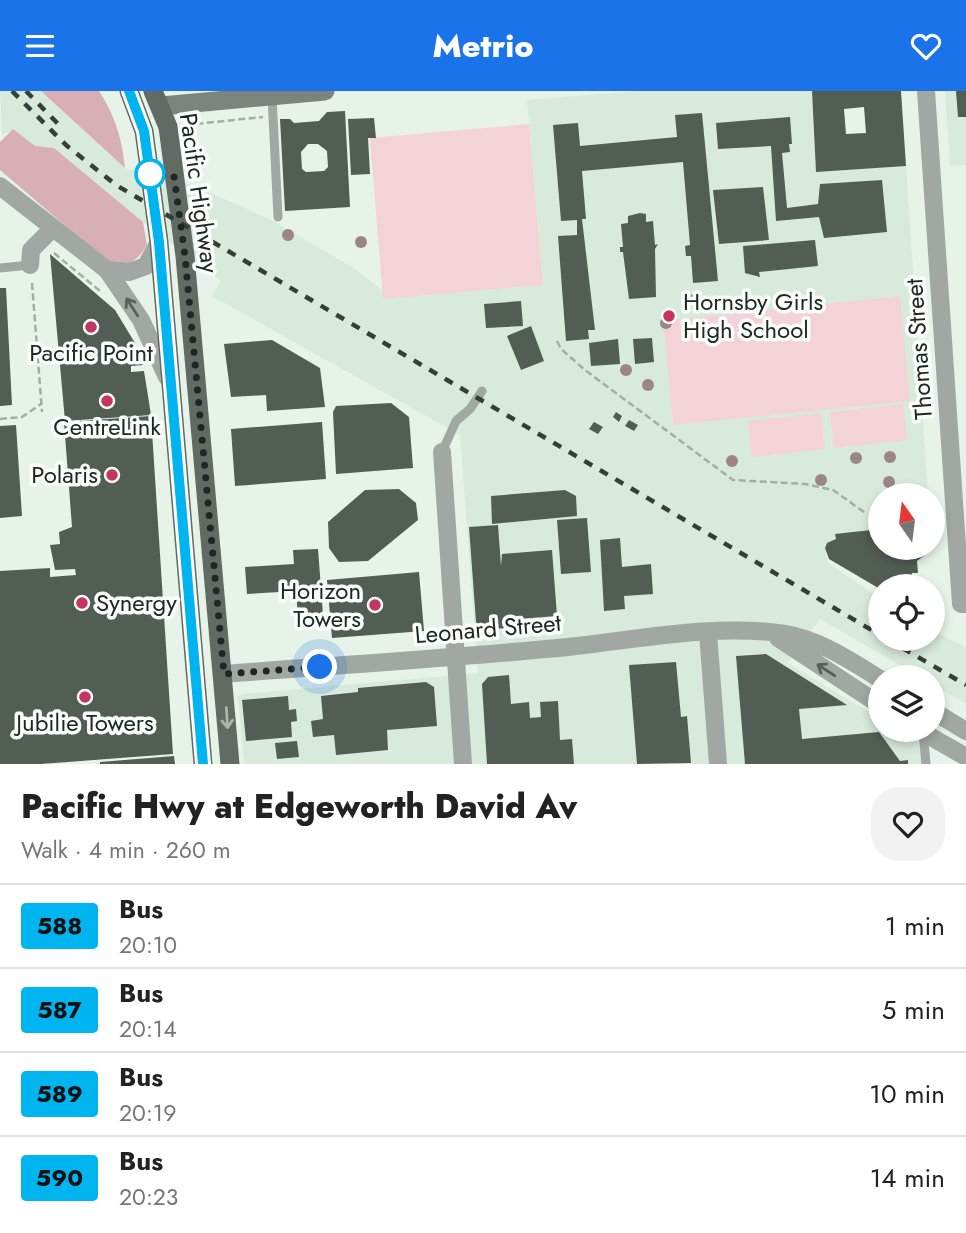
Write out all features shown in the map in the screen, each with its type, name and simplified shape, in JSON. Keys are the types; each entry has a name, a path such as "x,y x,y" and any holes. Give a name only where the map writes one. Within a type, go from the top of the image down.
{"main road":[{"path":"133,99 272,96 325,91"},
{"name":"Pacific Highway","path":"157,98 168,127 185,256 230,764"},
{"name":"Pacific Highway","path":"133,99 144,131 159,242 203,764"}],"street":[{"name":"Thomas Street","path":"926,91 964,604"},
{"path":"0,186 51,229 107,270 152,342 170,382 175,415"},
{"path":"30,265 31,250 51,229"},
{"path":"107,270 129,272 146,266 159,242"},
{"path":"442,452 463,764"},
{"path":"708,633 718,764"},
{"name":"Leonard Street","path":"224,674 456,657 708,633 793,636 828,649 868,672"},
{"path":"764,633 868,698"},
{"path":"945,718 966,731"},
{"path":"940,742 966,757"}],"lane":[{"path":"272,96 278,217"},
{"path":"0,268 30,265"},
{"path":"442,452 456,421 470,409 482,391"},
{"path":"923,742 926,764"}],"path":[{"path":"185,125 273,116"},
{"path":"51,251 102,292"},
{"path":"30,265 42,412"},
{"path":"557,341 561,349 586,370 733,480 804,484 833,490 864,512"},
{"path":"0,419 22,417 41,404"}],"shaded area":[{"path":"0,91 41,91 125,168 195,186 273,221 352,267 393,298 543,285 527,100 639,91 812,91 816,172 906,166 927,483 868,483 868,530 828,543 825,548 828,563 868,590 868,647 820,619 788,663 868,712 868,742 920,743 922,764 244,764 238,696 243,694 478,673 460,435 212,296 221,281 143,222 54,148 35,146 13,130 2,135"},
{"path":"41,91 99,91 117,128 125,168"},
{"path":"945,91 966,91 966,165 950,166"},
{"path":"529,124 543,285 383,299 370,138"},
{"path":"13,129 35,146 54,148 143,222 147,245 136,259 111,265 0,170 0,142"},
{"path":"900,296 910,401 673,425 663,321"},
{"path":"903,404 907,440 834,448 830,412"},
{"path":"821,413 825,449 752,457 748,421"},
{"path":"945,637 966,647 966,704 945,691 945,665 899,665 875,651 945,651"}],"building":[{"path":"812,91 901,91 906,166 816,172","holes":["864,107 866,133 846,134 844,109"]},
{"path":"956,91 966,91 966,117 958,117"},
{"path":"345,111 350,207 285,211 280,119 290,119 294,123 319,121 327,112","holes":["308,144 318,144 327,151 328,167 324,171 306,172 302,169 301,152"]},
{"path":"702,113 718,281 693,283 691,256 686,256 685,246 690,245 683,162 582,171 586,219 582,219 595,330 588,330 589,339 566,341 558,236 577,235 577,220 561,221 553,125 578,123 580,146 677,137 675,115"},
{"path":"790,117 792,144 789,144 790,152 782,153 787,208 818,204 820,184 882,180 887,232 824,238 819,217 776,221 771,146 718,149 716,123"},
{"path":"374,118 376,138 368,138 370,174 351,175 348,119"},
{"path":"763,187 769,240 719,244 713,190"},
{"path":"646,214 646,222 653,221 655,245 658,244 655,249 656,297 629,299 623,252 620,252 620,247 623,247 621,224 628,223 628,216"},
{"path":"815,240 818,266 759,272 760,277 745,273 743,246"},
{"name":"Pacific Point","path":"50,254 115,310 135,343 143,365 131,366 131,372 144,371 151,415 65,421"},
{"path":"0,288 6,288 12,405 0,406"},
{"path":"521,301 523,326 486,328 484,304"},
{"path":"531,326 544,361 521,370 507,336"},
{"path":"652,338 654,362 635,364 633,339"},
{"path":"618,339 620,364 591,366 589,343"},
{"path":"272,340 320,368 325,407 267,411 266,395 231,397 224,344"},
{"path":"391,403 409,417 413,468 336,474 333,412 336,406"},
{"path":"616,412 622,416 619,422 613,417"},
{"path":"151,416 173,754 41,764 0,764 0,571 50,568 50,577 76,575 75,569 55,570 50,545 60,544 59,532 72,527 64,422"},
{"path":"629,420 638,425 634,431 625,426"},
{"path":"322,422 326,479 235,486 231,429"},
{"path":"594,422 603,427 598,434 589,429"},
{"path":"16,425 22,516 0,518 0,426"},
{"name":"Horizon Towers","path":"399,489 416,503 418,520 368,561 339,562 329,548 328,522 365,490"},
{"path":"565,490 576,496 577,516 492,524 491,496"},
{"path":"587,518 591,572 561,574 557,520"},
{"path":"498,525 501,566 502,554 552,550 557,616 506,620 506,628 483,630 476,622 469,527"},
{"path":"868,530 868,560 918,560 918,573 868,574 868,582 829,559 825,548 827,543 836,539 835,534"},
{"path":"620,538 622,567 651,564 653,594 624,596 625,609 604,611 600,540"},
{"path":"318,549 323,615 298,617 296,591 247,594 245,567 294,564 293,550"},
{"name":"Horizon Towers","path":"419,572 424,631 332,638 327,580"},
{"path":"766,654 847,705 799,709 802,739 868,733 868,742 886,742 900,761 908,760 908,764 745,764 736,656"},
{"path":"676,662 681,717 687,716 691,763 637,764 629,665"},
{"path":"509,675 511,704 529,702 530,718 541,717 540,702 558,701 560,740 572,739 574,764 487,764 482,684 488,677"},
{"path":"426,682 434,687 437,726 387,730 388,750 336,755 334,735 313,737 311,721 323,719 321,696 358,692 358,688"},
{"path":"288,696 289,710 296,709 297,721 291,722 292,737 246,741 242,700"},
{"path":"297,741 299,757 277,759 275,743"},
{"path":"174,756 175,764 100,764 100,762"}],"railway":[{"path":"12,91 66,145 116,185 868,628"},
{"path":"26,91 62,128"},
{"path":"908,651 966,685"}],"bus line":[{"name":"588","path":"129,91 144,131 159,242 203,764"}],"place":[{"name":"Hornsby Girls High School","path":"669,316"},
{"name":"Pacific Point","path":"91,327"},
{"name":"CentreLink","path":"107,401"},
{"name":"Polaris","path":"112,475"},
{"name":"Synergy","path":"82,603"},
{"name":"Horizon Towers","path":"375,605"},
{"name":"Jubilie Towers","path":"85,697"}],"route":[{"path":"150,174 174,176 185,256 224,674 320,667"}]}
